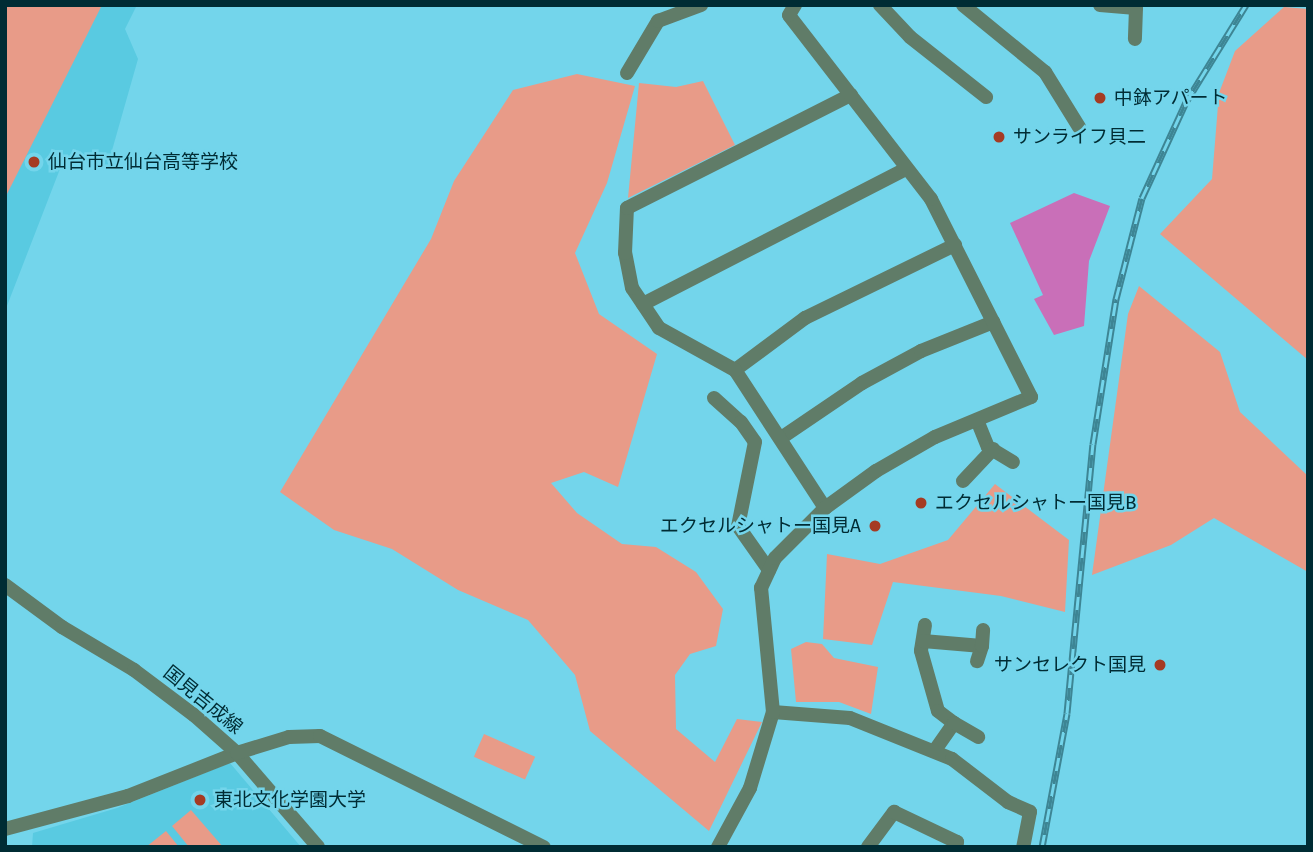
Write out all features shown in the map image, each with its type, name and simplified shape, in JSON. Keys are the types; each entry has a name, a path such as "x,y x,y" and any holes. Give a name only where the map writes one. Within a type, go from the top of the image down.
{"street":[{"path":"627,73 658,21 701,5"},
{"path":"718,847 750,788 773,712 761,588 775,558 825,508 912,450 1031,397 931,199 789,15 795,5"},
{"path":"880,5 910,37 988,96"},
{"path":"963,5 1045,72 1079,127"},
{"path":"1100,5 1136,8 1135,39"},
{"path":"825,508 736,370 659,328 632,288 625,253 626,208 851,95"},
{"path":"643,304 906,169"},
{"path":"736,370 804,318 955,245"},
{"path":"781,438 862,383 920,351 993,322"},
{"path":"714,398 741,422 755,442 738,526 769,570"},
{"path":"976,420 993,449 1013,462"},
{"path":"963,481 993,449"},
{"name":"国見吉成線","path":"5,585 62,627 134,670 237,753 289,737 320,736 544,847"},
{"path":"925,625 921,651 937,711 978,737"},
{"path":"977,661 983,630"},
{"path":"923,641 982,646"},
{"path":"773,712 850,718 935,750 1008,802 1030,812 1023,847"},
{"path":"935,750 954,723"},
{"path":"5,829 128,796 237,753 318,847"},
{"path":"868,847 894,812 957,842 955,847"}],"shaded area":[{"name":"仙台市立仙台高等学校","path":"5,5 137,5 125,29 138,59 107,168 65,156 5,311"},
{"path":"5,5 102,5 5,198"},
{"path":"1284,7 1308,9 1308,360 1160,234 1212,179 1219,93 1235,51"},
{"path":"577,74 635,86 607,183 575,253 599,314 657,354 618,487 584,472 551,483 577,513 622,544 656,547 696,572 723,609 716,646 690,654 675,675 676,729 715,762 737,719 762,722 709,831 590,731 575,675 528,620 458,590 392,549 334,530 280,492 431,239 454,181 513,90"},
{"path":"703,81 735,145 628,198 639,83 676,87"},
{"path":"1074,193 1110,206 1089,261 1084,326 1054,335 1034,299 1043,295 1010,223"},
{"path":"1139,286 1220,352 1240,412 1308,476 1308,572 1214,518 1171,545 1092,575 1128,314"},
{"path":"995,484 1069,540 1065,612 1001,596 893,582 872,645 823,639 827,554 880,564 948,540"},
{"path":"806,642 822,644 834,658 878,667 871,714 839,702 796,702 791,649"},
{"path":"484,734 535,757 525,780 474,757"},
{"name":"東北文化学園大学","path":"230,763 301,847 32,847 33,833 117,808"},
{"path":"191,810 223,847 189,847 172,826"},
{"path":"166,831 179,847 146,847"}],"railway":[{"path":"1042,847 1067,713 1093,444 1116,299 1142,198 1186,102 1246,5"}],"place":[{"name":"中鉢アパート","path":"1100,98"},
{"name":"サンライフ貝二","path":"999,137"},
{"name":"仙台市立仙台高等学校","path":"34,162"},
{"name":"エクセルシャトー国見B","path":"921,503"},
{"name":"エクセルシャトー国見A","path":"875,526"},
{"name":"サンセレクト国見","path":"1160,665"},
{"name":"東北文化学園大学","path":"200,800"}]}
